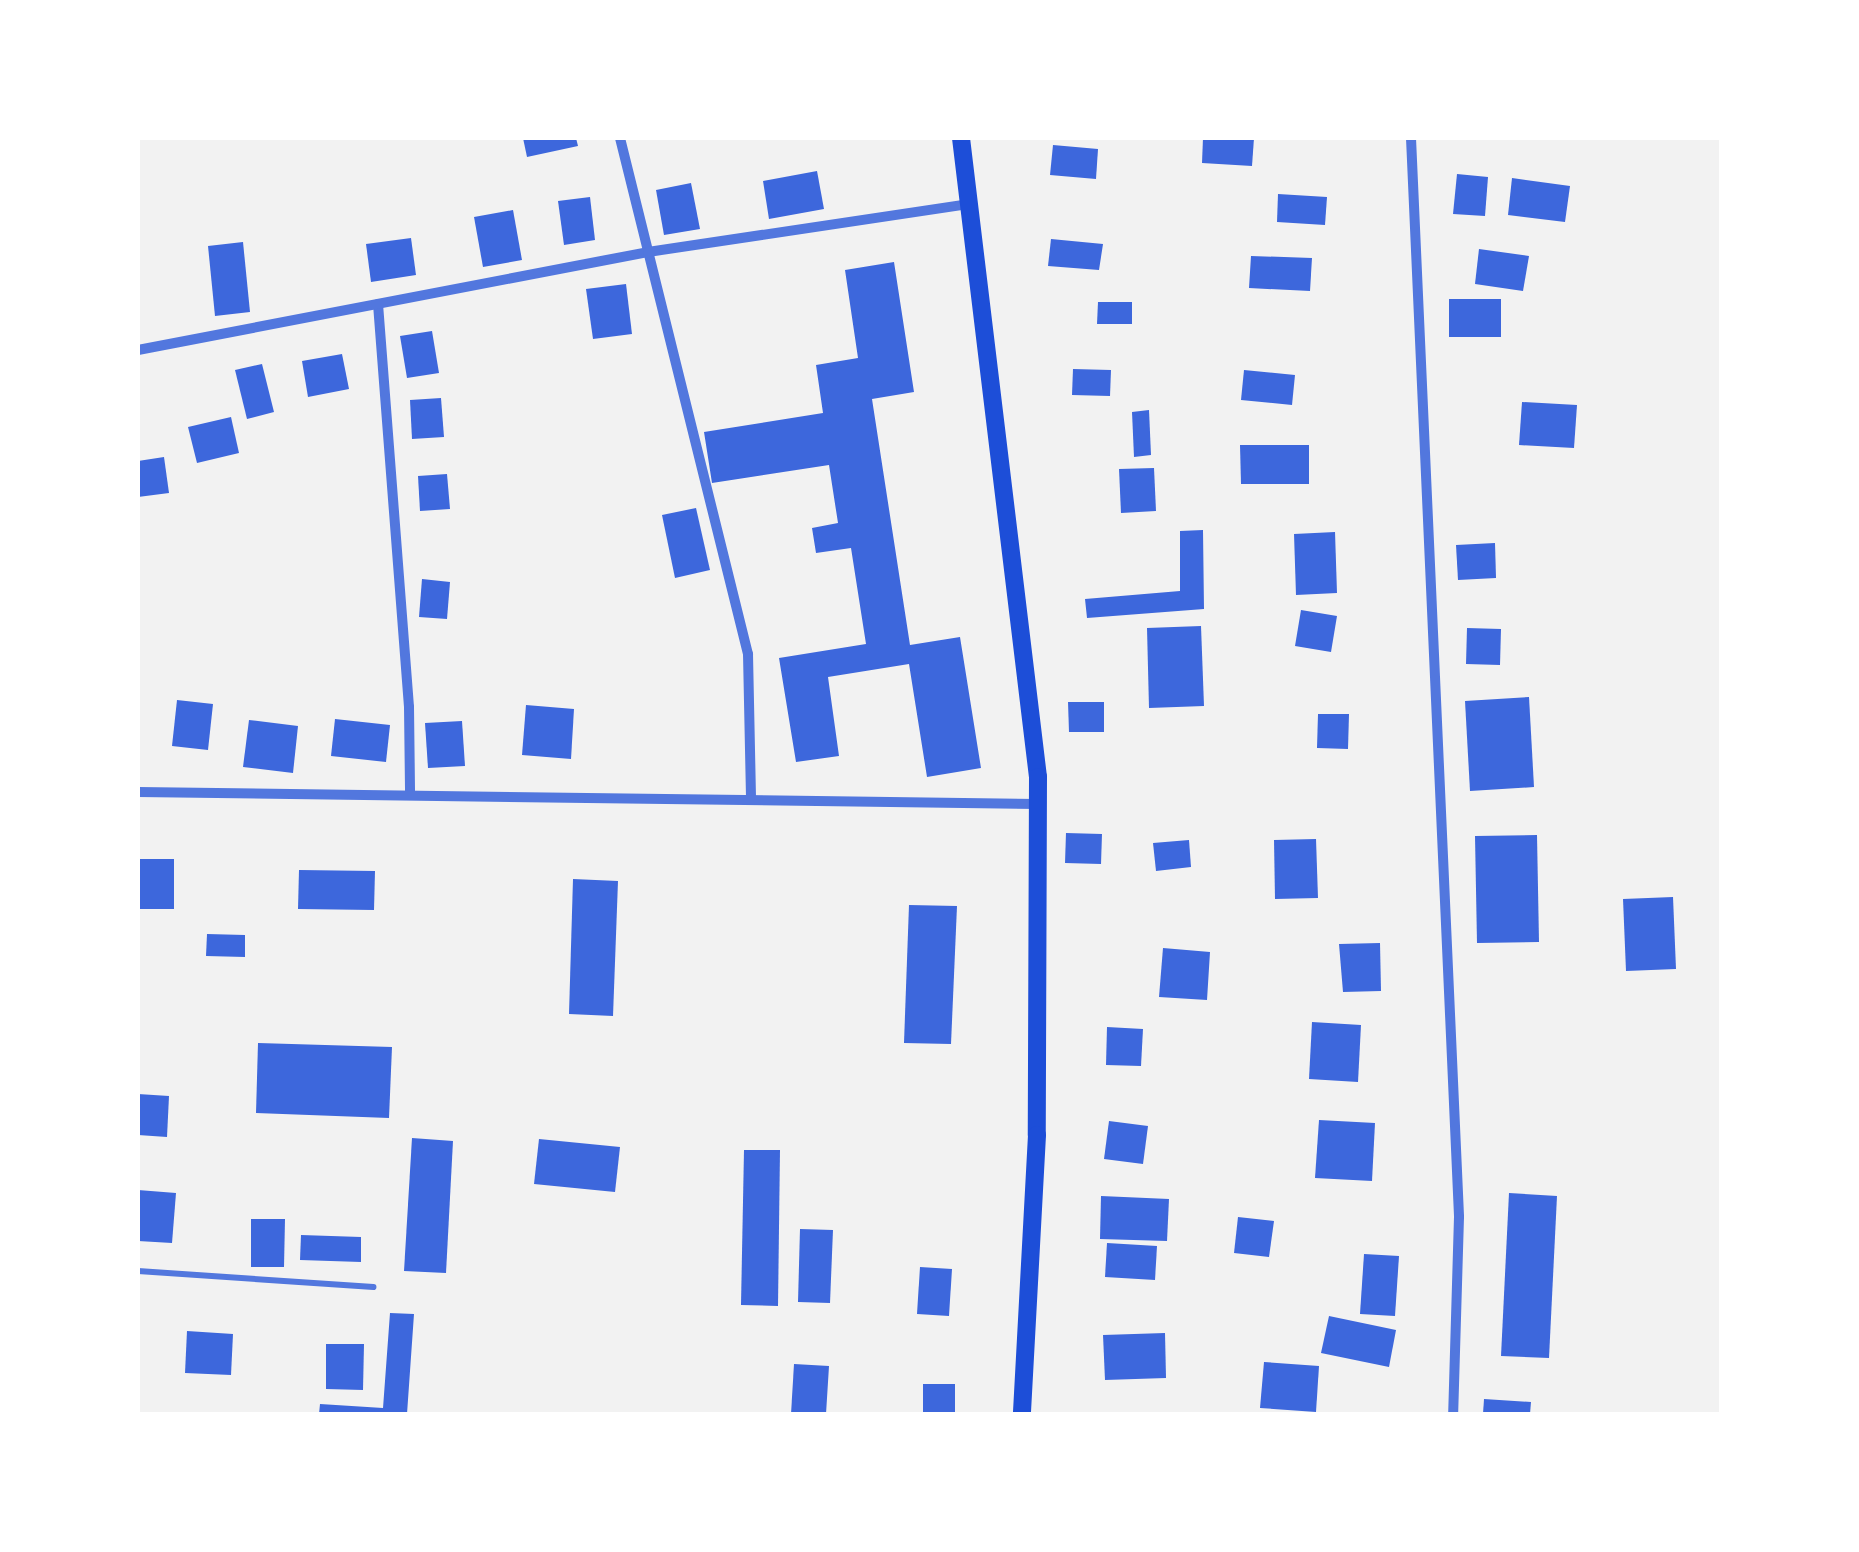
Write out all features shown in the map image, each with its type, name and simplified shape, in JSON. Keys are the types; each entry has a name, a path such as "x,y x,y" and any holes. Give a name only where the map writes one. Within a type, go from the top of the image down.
{"main road":[{"path":"961,138 972,204 1038,804 1036,1136 1022,1414"}],"street":[{"path":"620,138 748,654 751,800"},
{"path":"1410,138 1459,1217 1454,1414"},
{"path":"138,350 648,252 972,204"},
{"path":"378,304 410,707 410,795"},
{"path":"138,792 1038,804"}],"lane":[{"path":"138,1270 374,1286"}],"building":[{"path":"523,138 576,138 578,146 527,157"},
{"path":"1203,138 1254,138 1252,166 1202,163"},
{"path":"1053,145 1098,149 1096,179 1050,175"},
{"path":"817,171 824,209 769,219 763,181"},
{"path":"1457,174 1488,177 1485,216 1453,214"},
{"path":"1512,178 1570,186 1565,222 1508,215"},
{"path":"691,183 700,229 664,235 656,190"},
{"path":"1278,194 1327,197 1325,225 1277,222"},
{"path":"590,197 595,240 564,245 558,201"},
{"path":"513,210 522,260 483,267 474,217"},
{"path":"411,238 416,275 371,282 366,244"},
{"path":"1051,239 1103,244 1099,270 1048,266"},
{"path":"243,242 250,312 215,316 208,246"},
{"path":"1479,249 1529,256 1523,291 1475,284"},
{"path":"1251,256 1312,258 1310,291 1249,288"},
{"path":"894,262 914,392 872,399 910,645 960,637 981,768 927,777 909,664 828,677 839,756 796,762 779,658 866,644 851,548 816,553 812,528 838,523 829,465 712,483 704,432 823,413 816,365 858,358 845,270"},
{"path":"626,284 632,334 593,339 586,289"},
{"path":"1449,299 1501,299 1501,337 1449,337"},
{"path":"1098,302 1132,302 1132,324 1097,324"},
{"path":"432,331 439,373 407,378 400,336"},
{"path":"342,354 349,389 308,397 302,361"},
{"path":"262,364 274,412 247,419 235,370"},
{"path":"1073,369 1111,370 1110,396 1072,395"},
{"path":"1244,370 1295,375 1292,405 1241,400"},
{"path":"441,398 444,437 412,439 410,400"},
{"path":"1522,402 1577,405 1574,448 1519,445"},
{"path":"1149,410 1151,455 1134,457 1132,412"},
{"path":"231,417 239,453 197,463 188,427"},
{"path":"1240,445 1309,445 1309,484 1241,484"},
{"path":"164,457 169,493 138,497 138,461"},
{"path":"1154,468 1156,511 1121,513 1119,469"},
{"path":"447,474 450,509 420,511 418,476"},
{"path":"696,508 710,570 675,578 662,515"},
{"path":"1203,530 1204,609 1087,618 1085,599 1180,591 1180,531"},
{"path":"1335,532 1337,593 1296,595 1294,534"},
{"path":"1495,543 1496,578 1458,580 1456,545"},
{"path":"422,579 450,582 447,619 419,617"},
{"path":"1301,610 1337,616 1331,652 1295,646"},
{"path":"1201,626 1204,706 1149,708 1147,628"},
{"path":"1467,628 1501,629 1500,665 1466,664"},
{"path":"1529,697 1534,787 1470,791 1465,701"},
{"path":"177,700 213,704 208,750 172,746"},
{"path":"1068,702 1104,702 1104,732 1069,732"},
{"path":"526,705 574,709 571,759 522,755"},
{"path":"1318,714 1349,714 1348,749 1317,748"},
{"path":"335,719 390,725 386,762 331,756"},
{"path":"249,720 298,726 293,773 243,767"},
{"path":"462,721 465,766 428,768 425,723"},
{"path":"1066,833 1102,834 1101,864 1065,863"},
{"path":"1537,835 1539,942 1477,943 1475,836"},
{"path":"1316,839 1318,898 1275,899 1274,840"},
{"path":"1189,840 1191,867 1156,871 1153,843"},
{"path":"139,859 174,859 174,909 139,909"},
{"path":"299,870 375,871 374,910 298,909"},
{"path":"573,879 618,881 613,1016 569,1014"},
{"path":"1673,897 1676,969 1626,971 1623,899"},
{"path":"909,905 957,906 951,1044 904,1043"},
{"path":"207,934 245,935 245,957 206,956"},
{"path":"1380,943 1381,991 1343,992 1339,944"},
{"path":"1163,948 1210,952 1207,1000 1159,997"},
{"path":"1312,1022 1361,1025 1358,1082 1309,1079"},
{"path":"1107,1027 1143,1029 1141,1066 1106,1065"},
{"path":"258,1043 392,1047 389,1118 256,1113"},
{"path":"138,1094 169,1096 167,1137 138,1135"},
{"path":"1319,1120 1375,1123 1372,1181 1315,1178"},
{"path":"1109,1121 1148,1126 1143,1164 1104,1159"},
{"path":"412,1138 453,1141 446,1273 404,1271"},
{"path":"539,1139 620,1147 615,1192 534,1184"},
{"path":"744,1150 780,1150 778,1306 741,1305"},
{"path":"138,1190 176,1193 172,1243 138,1241"},
{"path":"1509,1193 1557,1196 1549,1358 1501,1356"},
{"path":"1101,1196 1169,1199 1167,1241 1100,1239"},
{"path":"1238,1217 1274,1221 1269,1257 1234,1253"},
{"path":"251,1219 285,1219 284,1267 251,1267"},
{"path":"800,1229 833,1230 830,1303 798,1302"},
{"path":"301,1235 361,1237 361,1262 300,1260"},
{"path":"1107,1243 1157,1246 1155,1280 1105,1277"},
{"path":"1364,1254 1399,1256 1395,1316 1360,1314"},
{"path":"920,1267 952,1269 949,1316 917,1314"},
{"path":"390,1313 414,1314 407,1414 319,1414 320,1404 383,1408"},
{"path":"1329,1316 1396,1330 1389,1367 1321,1353"},
{"path":"187,1331 233,1334 231,1375 185,1373"},
{"path":"1165,1333 1166,1378 1105,1380 1103,1335"},
{"path":"326,1344 364,1344 363,1390 326,1389"},
{"path":"1264,1362 1319,1366 1316,1412 1260,1408"},
{"path":"794,1364 829,1366 826,1414 791,1414"},
{"path":"923,1384 955,1384 955,1414 923,1414"},
{"path":"1484,1399 1531,1402 1530,1414 1483,1414"}]}
